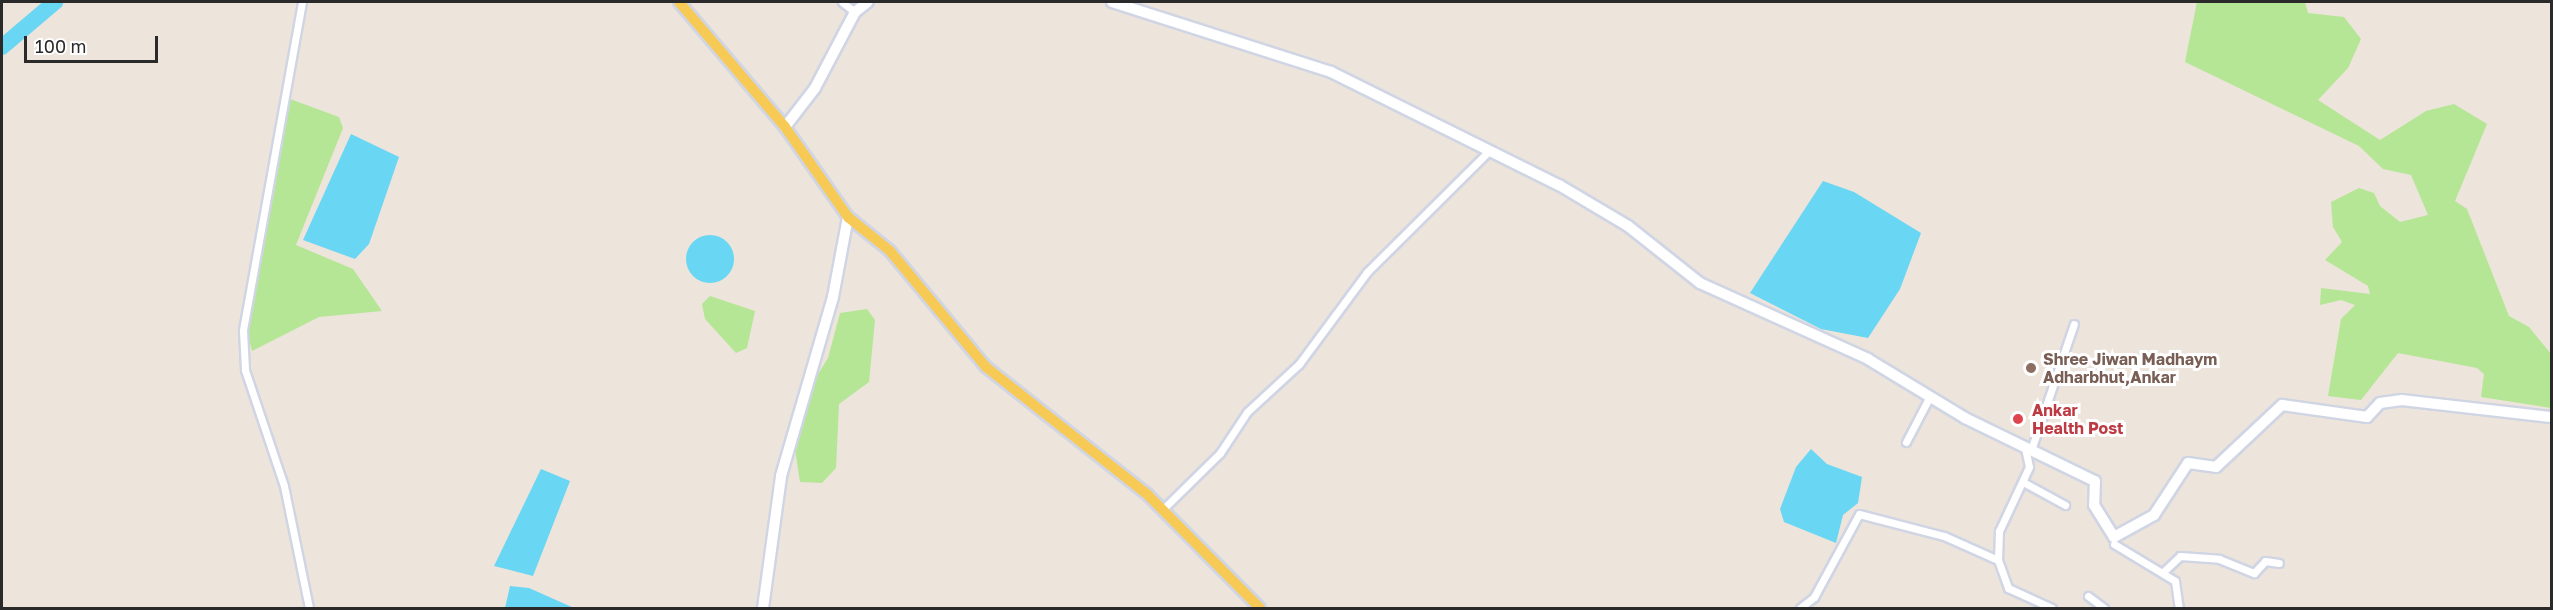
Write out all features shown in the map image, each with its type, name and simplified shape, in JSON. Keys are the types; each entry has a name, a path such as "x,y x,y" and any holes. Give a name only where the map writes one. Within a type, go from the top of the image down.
{"main road":[{"path":"679,2 785,127 848,217 890,251 986,367 1162,510 1260,609"}],"street":[{"path":"302,2 243,331 245,370 284,486 309,609"},
{"path":"843,2 855,12"},
{"path":"785,127 815,88 855,12 868,2"},
{"path":"1112,2 1331,72 1434,120 1487,153 1592,203 1700,283 1868,359 1930,396 2028,449 2095,481 2094,505 2114,537 2154,515 2188,463 2216,467 2282,405 2367,417 2380,403 2402,400 2552,417"},
{"path":"1162,510 1220,453 1247,412 1299,364 1367,272 1487,153"},
{"path":"763,609 781,477 833,297 848,217"},
{"path":"2052,609 2008,588 1998,560 1999,531 2029,467 2028,449 2074,324"},
{"path":"1906,442 1930,396"},
{"path":"2023,482 2065,505"},
{"path":"1800,609 1814,597 1859,514 1944,536 1998,560"},
{"path":"2114,544 2163,572 2178,584 2179,609"},
{"path":"2163,572 2180,556 2219,559 2254,573 2265,561 2279,562"},
{"path":"2088,596 2104,609"}],"green space":[{"path":"2197,2 2305,2 2308,13 2344,17 2361,39 2348,68 2318,100 2380,140 2426,111 2454,104 2487,124 2455,201 2467,209 2509,316 2529,327 2551,354 2551,408 2481,397 2484,374 2477,368 2398,353 2361,400 2328,396 2341,319 2355,305 2341,300 2320,305 2321,288 2370,294 2368,286 2325,260 2342,242 2333,227 2331,202 2359,188 2374,193 2380,206 2400,222 2428,215 2411,175 2383,169 2359,146 2185,62"},
{"path":"290,99 339,117 343,128 296,245 353,269 382,311 319,317 252,351 247,332 254,282"},
{"path":"710,296 755,311 747,348 736,353 705,319 702,304"},
{"path":"867,309 875,320 869,382 839,404 836,468 822,483 800,482 794,443 808,390 828,358 840,313"}],"water":[{"path":"351,134 399,157 369,244 355,259 303,240"},
{"path":"1823,181 1854,192 1921,233 1900,289 1868,338 1821,329 1750,293"},
{"path":"705,235 715,235 727,242 734,254 734,264 727,276 715,283 705,283 690,272 686,264 686,254 697,239"},
{"path":"1811,449 1827,464 1862,477 1858,503 1843,515 1836,543 1784,522 1780,509 1796,467"},
{"path":"541,469 570,481 533,576 494,566"},
{"path":"510,586 529,588 574,608 505,608"}],"waterway":[{"path":"2,47 55,2"}],"place":[{"name":"Shree Jiwan Madhaym Adharbhut,Ankar","path":"2031,368"},
{"name":"Ankar Health Post","path":"2018,419"}]}
